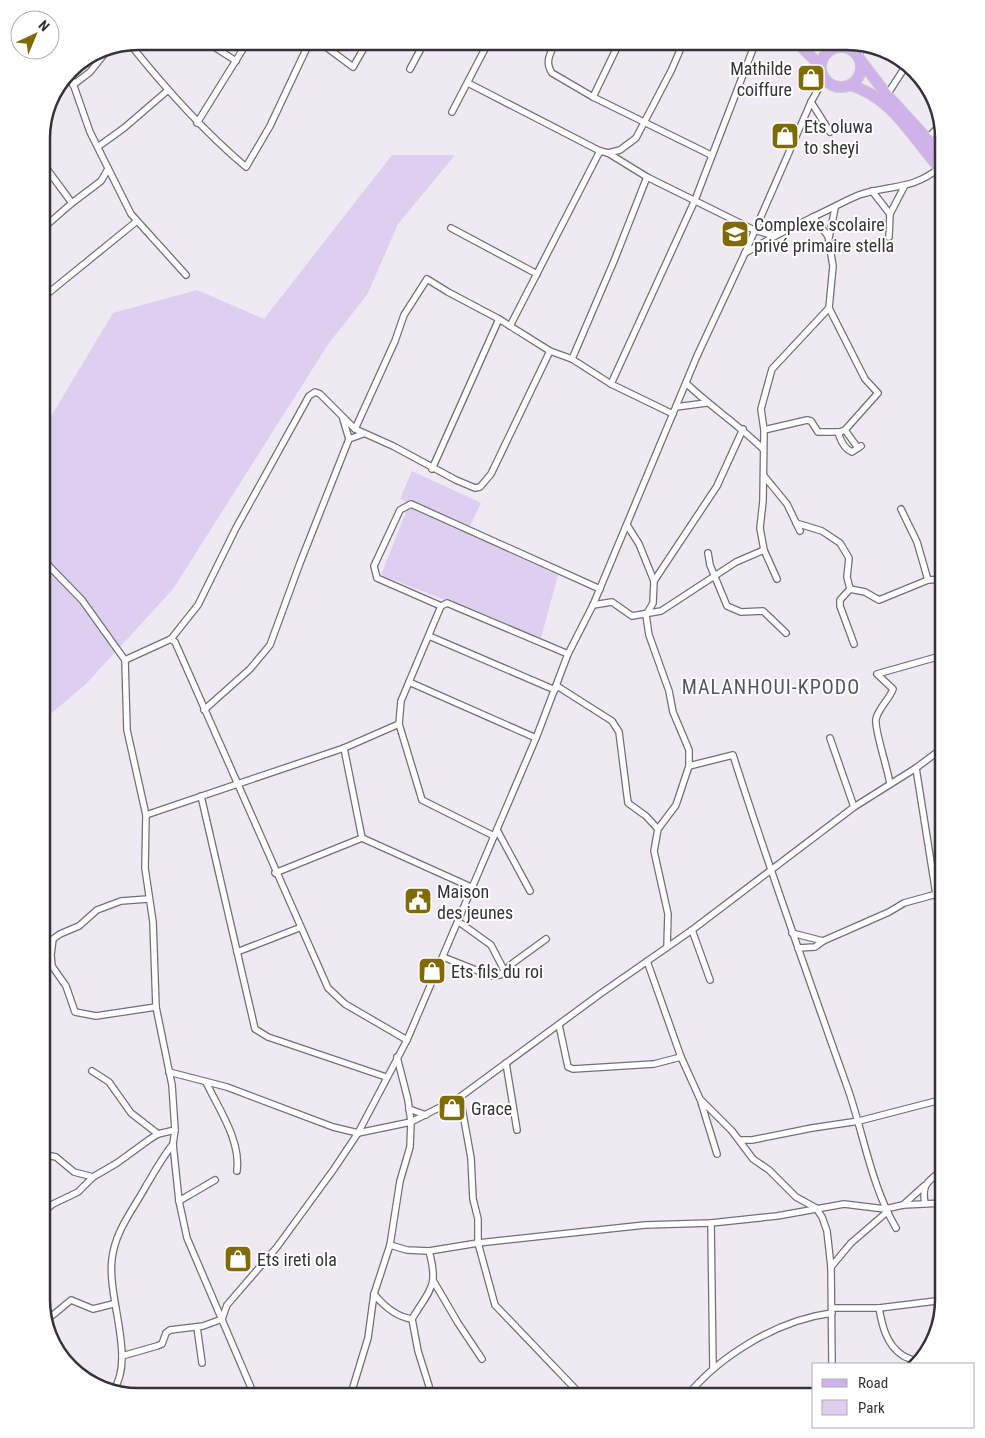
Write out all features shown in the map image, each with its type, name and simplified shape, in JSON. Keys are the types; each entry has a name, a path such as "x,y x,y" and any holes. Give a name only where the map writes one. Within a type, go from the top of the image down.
{"main road":[{"path":"804,50 820,65"},
{"path":"831,50 826,52 820,65 820,73 824,79 836,87 850,85 860,88 882,101 907,126 935,163"},
{"path":"850,85 860,75 860,53"},
{"path":"860,53 886,95 935,147"}],"street":[{"path":"136,50 167,91 197,123 246,168 270,126 306,50"},
{"path":"219,50 236,61"},
{"path":"197,123 243,50"},
{"path":"330,50 353,67 363,50"},
{"path":"410,69 420,50"},
{"path":"452,112 484,50"},
{"path":"552,50 548,59 548,67 552,73 593,97 711,155"},
{"path":"593,97 616,50"},
{"path":"608,153 620,150 636,138 680,50"},
{"path":"611,384 695,200 752,50"},
{"path":"73,85 90,72 101,58"},
{"path":"886,95 903,70"},
{"path":"222,1319 228,1305 281,1242 358,1133 407,1040 536,738 568,654 600,589 712,323 811,102 824,79"},
{"path":"71,81 90,132 99,146 114,182 136,221 186,275"},
{"path":"468,83 600,151 620,159 647,177 754,230 774,236"},
{"path":"99,146 124,128 167,91"},
{"path":"811,102 830,132"},
{"path":"927,138 934,131"},
{"path":"620,150 620,159"},
{"path":"510,326 600,151"},
{"path":"50,222 101,181 108,169"},
{"path":"50,172 72,203"},
{"path":"745,253 813,217 872,192 904,187 935,174"},
{"path":"572,359 647,177"},
{"path":"101,181 114,182"},
{"path":"889,237 890,214 904,187"},
{"path":"872,192 890,214"},
{"path":"764,430 807,420 813,424 816,431 838,432 845,430 878,393 865,379 829,308 833,266 829,238 835,208"},
{"path":"813,217 822,225 829,238"},
{"path":"50,292 136,221"},
{"path":"451,228 537,274"},
{"path":"355,429 395,341 404,315 427,279 499,319 550,351 572,359 611,384 673,414"},
{"path":"777,579 764,550 760,528 764,476 764,430 761,409 772,369 829,308"},
{"path":"432,469 499,319"},
{"path":"125,660 171,639 198,605 236,528 309,396 315,392 320,394 342,417 363,434 393,446 432,469 475,488 484,484 491,474 550,351"},
{"path":"687,384 706,403 743,429 763,449"},
{"path":"676,407 706,403"},
{"path":"204,710 250,669 270,645 349,439 342,417"},
{"path":"654,581 717,486 743,429"},
{"path":"838,432 841,441 848,451 852,452 859,447 845,430"},
{"path":"349,439 363,434"},
{"path":"764,476 787,504 800,531"},
{"path":"441,606 377,578 374,573 377,558 400,510 412,504 600,589"},
{"path":"901,509 918,542 928,580"},
{"path":"796,523 822,531 840,543 849,558 847,577 850,589"},
{"path":"626,525 639,544 654,581 653,603 646,615 648,635 669,691 673,712 689,750 689,766 676,805 658,829 654,851 668,914 668,947"},
{"path":"593,605 612,602 632,616 661,611 736,562 764,550"},
{"path":"708,553 710,565 727,606 741,612 763,611 786,633"},
{"path":"50,567 82,600 125,660 127,730 146,816 145,868 148,899 153,922 156,1007 172,1085 175,1130 173,1144 179,1201 187,1238 251,1388"},
{"path":"850,589 865,592 879,600 928,580 935,580"},
{"path":"850,589 840,600 840,606 854,644"},
{"path":"530,891 495,833 422,800 399,724 401,701 441,606 447,603 568,654"},
{"path":"429,636 556,688 612,721 619,732 628,803 646,816 658,829"},
{"path":"171,639 175,642 299,928 328,988 333,995 407,1040"},
{"path":"890,784 886,760 876,728 881,708 894,689 877,674 935,658"},
{"path":"409,682 536,738"},
{"path":"146,816 344,748 399,724"},
{"path":"830,738 854,807"},
{"path":"344,748 362,838"},
{"path":"169,1072 227,1087 333,1127 358,1133 411,1122 460,1096 692,930 854,807 935,754"},
{"path":"689,766 733,755 770,871 859,1121 886,1210 896,1228"},
{"path":"916,768 935,888"},
{"path":"201,796 253,1025 258,1032 386,1077"},
{"path":"275,873 362,838 473,888"},
{"path":"798,948 811,948 904,904 935,894"},
{"path":"148,899 121,901 97,910 79,926 60,934 54,939 51,955 52,966 66,986 75,1012 96,1016 156,1007"},
{"path":"459,922 491,945 505,972"},
{"path":"237,952 299,928"},
{"path":"692,930 710,980"},
{"path":"792,934 823,941"},
{"path":"443,957 491,976 503,975 513,963 546,939"},
{"path":"647,961 681,1057 700,1099 717,1154"},
{"path":"559,1025 565,1061 568,1067 573,1069 654,1064 681,1057"},
{"path":"353,1388 368,1338 374,1294 390,1244 400,1182 410,1147 411,1122 397,1057"},
{"path":"506,1063 516,1130"},
{"path":"92,1071 109,1082 131,1113 158,1134"},
{"path":"206,1082 233,1143 238,1162 237,1171"},
{"path":"460,1096 471,1158 473,1199 478,1219 478,1244 495,1304 574,1388"},
{"path":"700,1099 740,1140 753,1159 769,1170 788,1190 816,1208 822,1217 827,1231 831,1267 832,1363"},
{"path":"740,1140 752,1140 859,1121 935,1102"},
{"path":"409,1109 427,1115"},
{"path":"50,1206 78,1192 93,1177 117,1164 158,1134 175,1130"},
{"path":"117,1385 122,1356 113,1304 111,1270 115,1242 158,1163 173,1144"},
{"path":"50,1156 56,1157 74,1172 93,1177"},
{"path":"903,1205 935,1176"},
{"path":"179,1201 214,1180"},
{"path":"924,1185 925,1203"},
{"path":"390,1244 407,1250 429,1251 644,1225 711,1223 777,1216 844,1204 886,1210 903,1205 935,1203"},
{"path":"831,1267 851,1242 886,1210"},
{"path":"711,1223 714,1368"},
{"path":"429,1251 435,1272 434,1282 412,1319 418,1351 429,1388"},
{"path":"434,1282 482,1359"},
{"path":"374,1294 404,1318 412,1319"},
{"path":"52,1316 71,1300 93,1309 113,1304"},
{"path":"695,1388 714,1368 757,1338 796,1322 832,1311 879,1308 935,1301"},
{"path":"216,1305 228,1305"},
{"path":"879,1308 883,1330 903,1356 911,1360"},
{"path":"122,1356 162,1344 166,1333 170,1330 197,1326 222,1319"},
{"path":"197,1326 202,1363"}],"green space":[{"path":"392,155 455,155 398,224 367,295 329,343 173,589 86,684 50,714 50,418 113,313 197,290 264,319"},
{"path":"412,471 481,503 469,528 400,499"},
{"path":"408,507 558,575 541,638 381,575"}],"place":[{"name":"Mathilde coiffure","path":"811,78"},
{"name":"Ets oluwa to sheyi","path":"785,136"},
{"name":"Complexe scolaire privé primaire stella","path":"735,234"},
{"name":"Maison des jeunes","path":"418,901"},
{"name":"Ets fils du roi","path":"432,971"},
{"name":"Grace","path":"452,1108"},
{"name":"Ets ireti ola","path":"238,1259"}],"district":[{"name":"MALANHOUI-KPODO","path":"771,687"}]}
